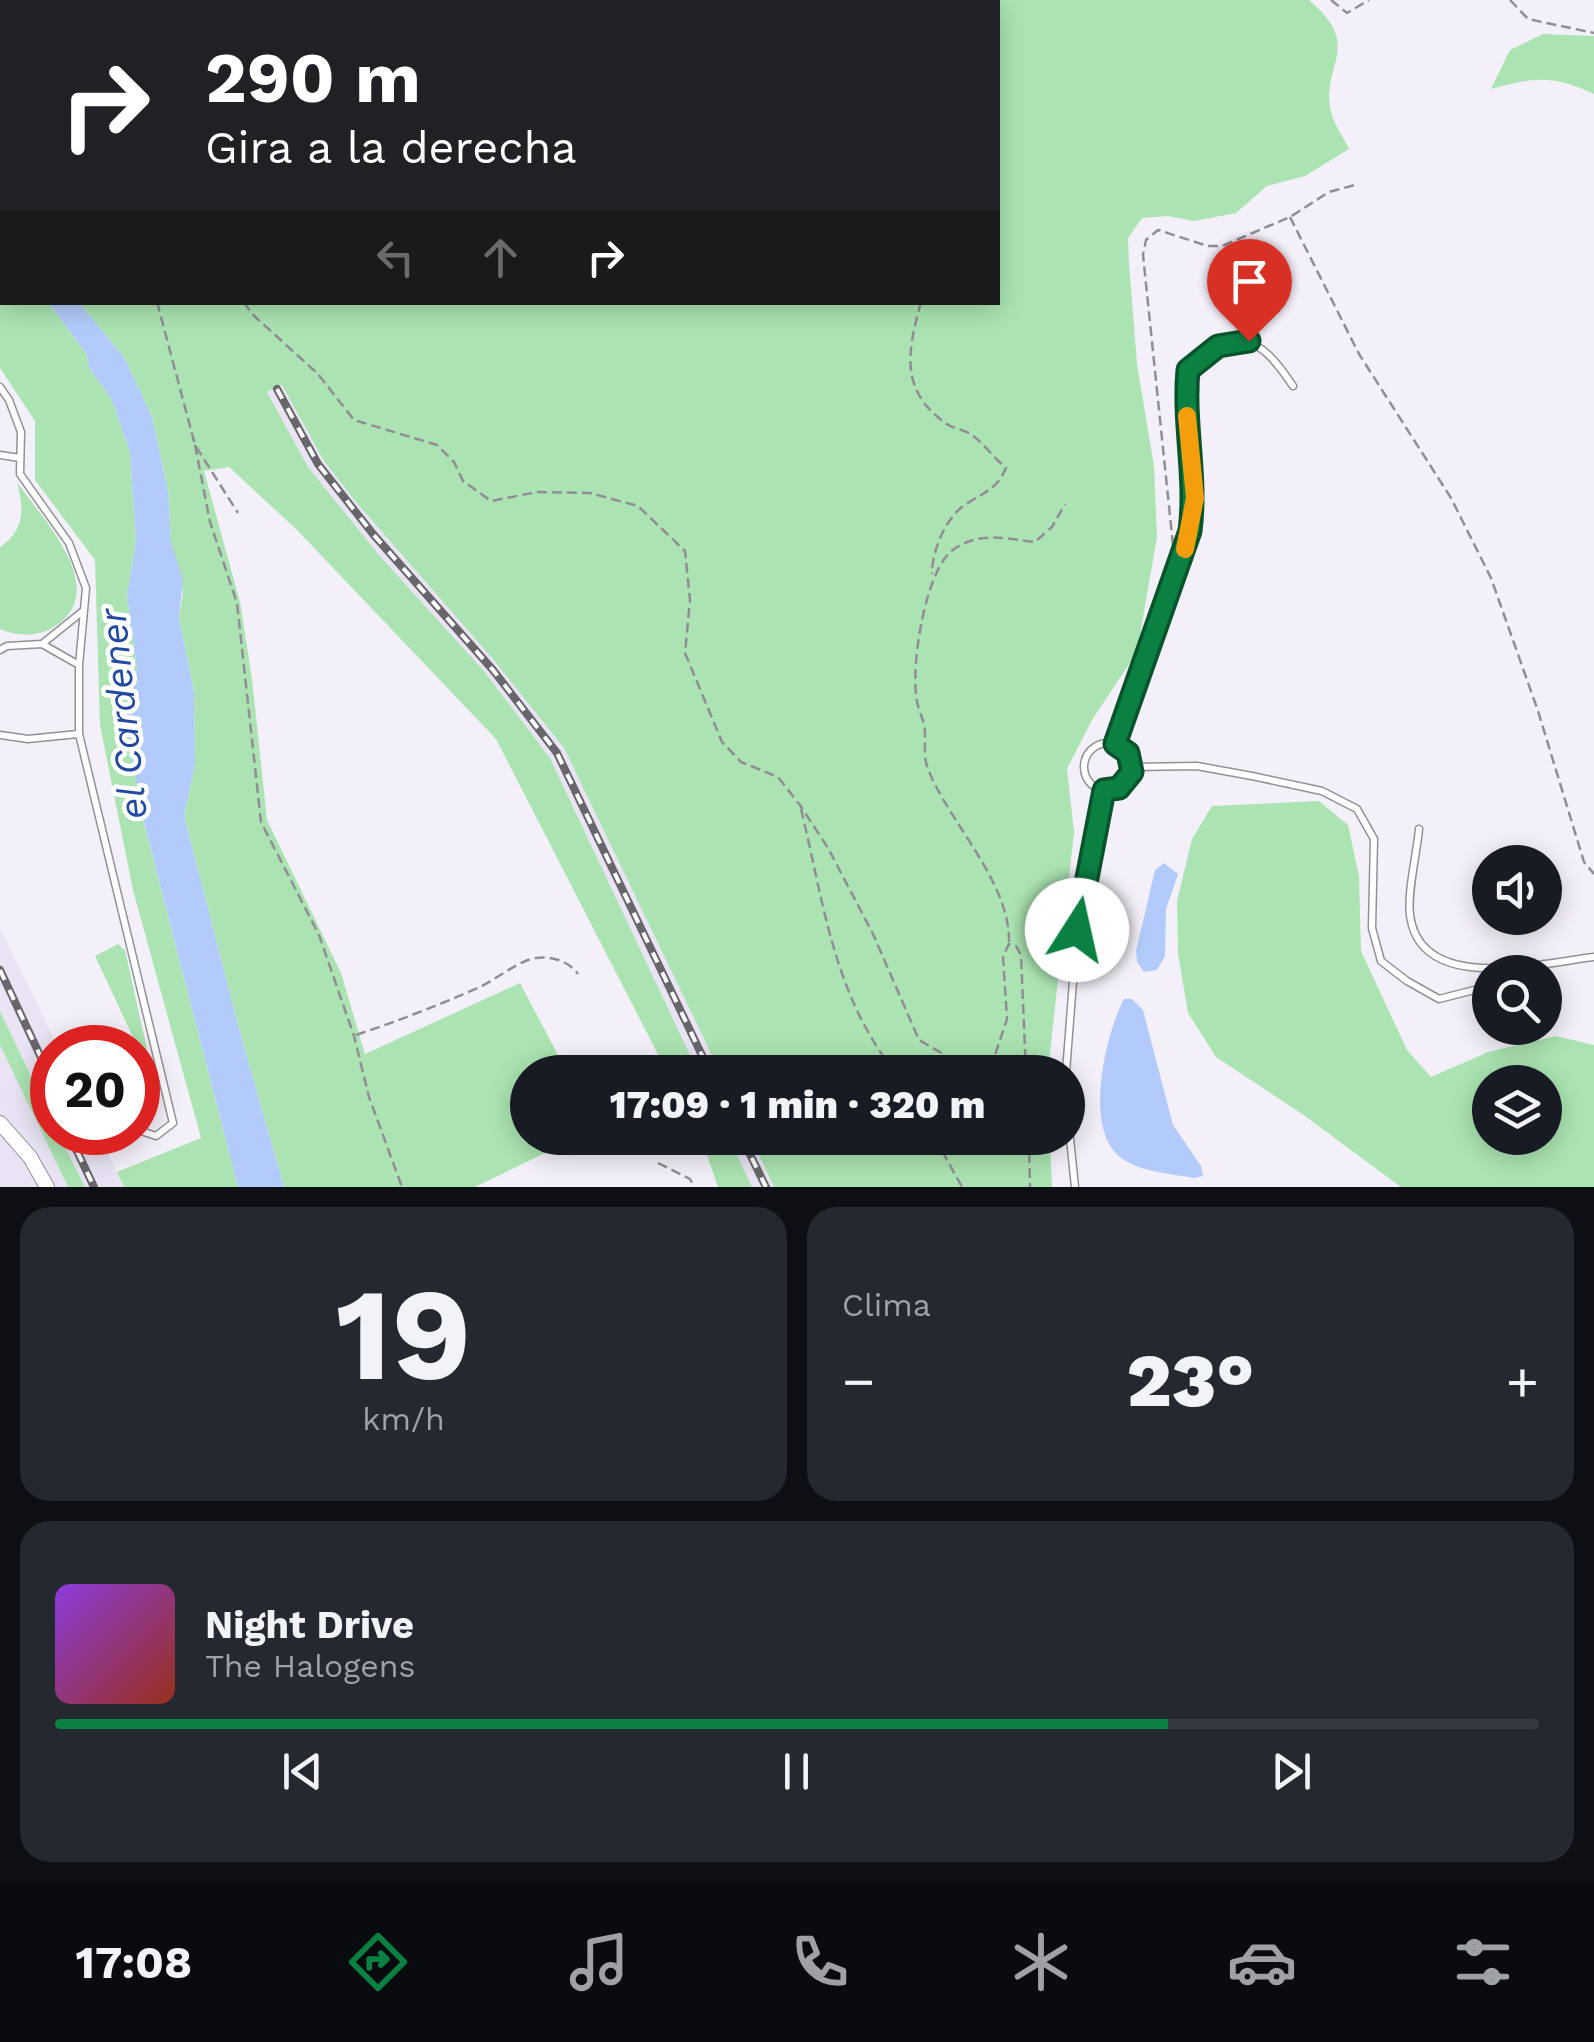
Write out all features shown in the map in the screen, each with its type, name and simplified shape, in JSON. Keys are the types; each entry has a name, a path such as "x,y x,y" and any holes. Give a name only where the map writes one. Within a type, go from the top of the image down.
{"street":[{"path":"0,1123 24,1149 47,1187"},
{"path":"0,1142 24,1149"}],"lane":[{"path":"1115,744 1190,531 1195,498 1186,396 1188,370 1218,346 1249,341 1271,354 1292,386"},
{"path":"0,387 21,432 20,474 69,544 86,588 79,664 79,734 149,1025"},
{"path":"0,455 20,458"},
{"path":"42,644 84,610"},
{"path":"0,650 42,644 79,664"},
{"path":"0,735 28,739 79,734"},
{"path":"1115,744 1128,753 1132,768 1123,785 1104,790 1090,782 1084,763 1096,746 1115,744"},
{"path":"1132,768 1197,766 1234,772 1322,791 1357,808 1374,839 1372,928 1381,961 1439,999 1472,991"},
{"path":"1067,1055 1077,930 1104,790"},
{"path":"1419,829 1410,914 1419,941 1437,960 1472,968"},
{"path":"1562,961 1594,956"},
{"path":"160,1069 173,1123 160,1133"},
{"path":"1072,1155 1075,1187"}],"path":[{"path":"1331,0 1347,13 1369,0"},
{"path":"1510,0 1528,19 1594,33"},
{"path":"1176,577 1143,255 1146,240 1158,230 1208,246 1222,246 1290,217 1329,192 1355,185"},
{"path":"1290,217 1359,354 1451,498 1491,578 1584,862 1594,874"},
{"path":"158,305 195,445 210,522 237,604 261,822 319,935 354,1036 368,1097 402,1187"},
{"path":"246,305 318,374 354,420 437,444 454,462 463,481 491,501 537,492 590,493 638,506 685,552 690,600 685,653 722,742 741,762 778,777 800,805 828,848 873,934 919,1040 971,1070 993,1061 1007,1019 1003,956 1010,944 1010,925 993,883 927,766 925,726 916,699 920,635 932,560 949,523 963,505 986,495 1000,482 1006,468 972,435 949,426 928,409 908,367 920,305"},
{"path":"195,445 238,512"},
{"path":"932,577 949,551 983,536 1035,542 1052,526 1066,504"},
{"path":"800,805 839,974 882,1055"},
{"path":"1010,944 1016,946 1020,955 1025,1055"},
{"path":"354,1036 430,1009 528,960 549,957 564,961 578,974"},
{"path":"944,1155 962,1187"},
{"path":"1029,1155 1030,1187"},
{"path":"658,1164 690,1179 694,1187"}],"shaded area":[{"path":"283,385 324,461 564,748 712,1055 690,1055 550,758 483,670 379,555 308,467 267,391"},
{"path":"0,928 47,1025 30,1025 30,1074 0,1011"},
{"path":"0,1045 30,1107 30,1155 53,1155 68,1187 0,1187"},
{"path":"69,1155 109,1155 124,1187 85,1187"},
{"path":"737,1155 759,1155 774,1187 752,1187"}],"green space":[{"path":"1000,0 1309,0 1335,31 1338,44 1329,95 1331,112 1349,149 1305,176 1267,186 1236,213 1194,221 1168,216 1142,218 1128,238 1137,364 1154,466 1157,537 1137,652 1092,720 1067,769 1074,832 1050,1055 712,1055 564,748 324,461 282,385 267,392 308,467 379,555 483,670 550,758 690,1055 658,1055 496,739 297,530 229,467 204,471 240,602 267,820 341,973 365,1054 520,983 558,1055 510,1055 510,1155 541,1155 475,1187 284,1187 184,816 195,764 194,692 179,618 183,592 171,542 168,491 152,417 124,357 81,305 1000,305"},
{"path":"1543,34 1594,36 1594,94 1543,80 1491,89 1510,50"},
{"path":"0,305 50,305 87,355 89,368 111,398 130,452 136,542 127,595 137,669 125,720 141,812 238,1187 124,1187 117,1172 201,1138 133,890 100,725 95,560 35,480 35,421 0,368"},
{"path":"17,482 56,535 75,576 76,595 69,613 52,628 33,634 0,629 0,547 18,526 21,501"},
{"path":"1319,801 1348,825 1359,876 1361,951 1407,1050 1431,1077 1488,1052 1518,1045 1562,1045 1562,1037 1594,1045 1594,1187 1401,1187 1216,1057 1188,1013 1178,954 1177,901 1192,839 1212,806"},
{"path":"118,944 125,950 142,1025 127,1025 95,956"},
{"path":"0,1011 30,1074 30,1108 0,1045"},
{"path":"53,1155 69,1155 85,1187 68,1187"},
{"path":"707,1155 737,1155 752,1187 718,1187"},
{"path":"759,1155 1051,1155 1052,1187 774,1187"}],"water":[{"path":"50,305 81,305 124,357 152,417 168,491 171,542 183,580 179,618 194,692 195,764 184,816 284,1187 238,1187 141,811 125,720 137,669 127,595 136,542 130,452 111,398 89,368 87,355"},
{"path":"1164,863 1178,874 1166,909 1165,956 1157,970 1144,972 1136,951 1155,870"},
{"path":"1124,999 1132,999 1143,1010 1173,1125 1201,1166 1203,1176 1162,1173 1130,1163 1114,1151 1106,1136 1101,1118 1102,1075 1111,1032"}],"railway":[{"path":"277,389 318,464 373,534 493,670 557,753 702,1055"},
{"path":"0,970 30,1034"},
{"path":"79,1155 94,1187"},
{"path":"750,1155 766,1187"}],"slow traffic":[{"path":"1185,549 1195,498 1187,416"}],"route":[{"path":"1077,930 1104,790 1119,788 1132,772 1128,753 1115,744 1190,531 1195,498 1186,396 1188,370 1218,346 1249,341"}],"water label":[{"name":"el Cardener","path":"123,714"}]}
